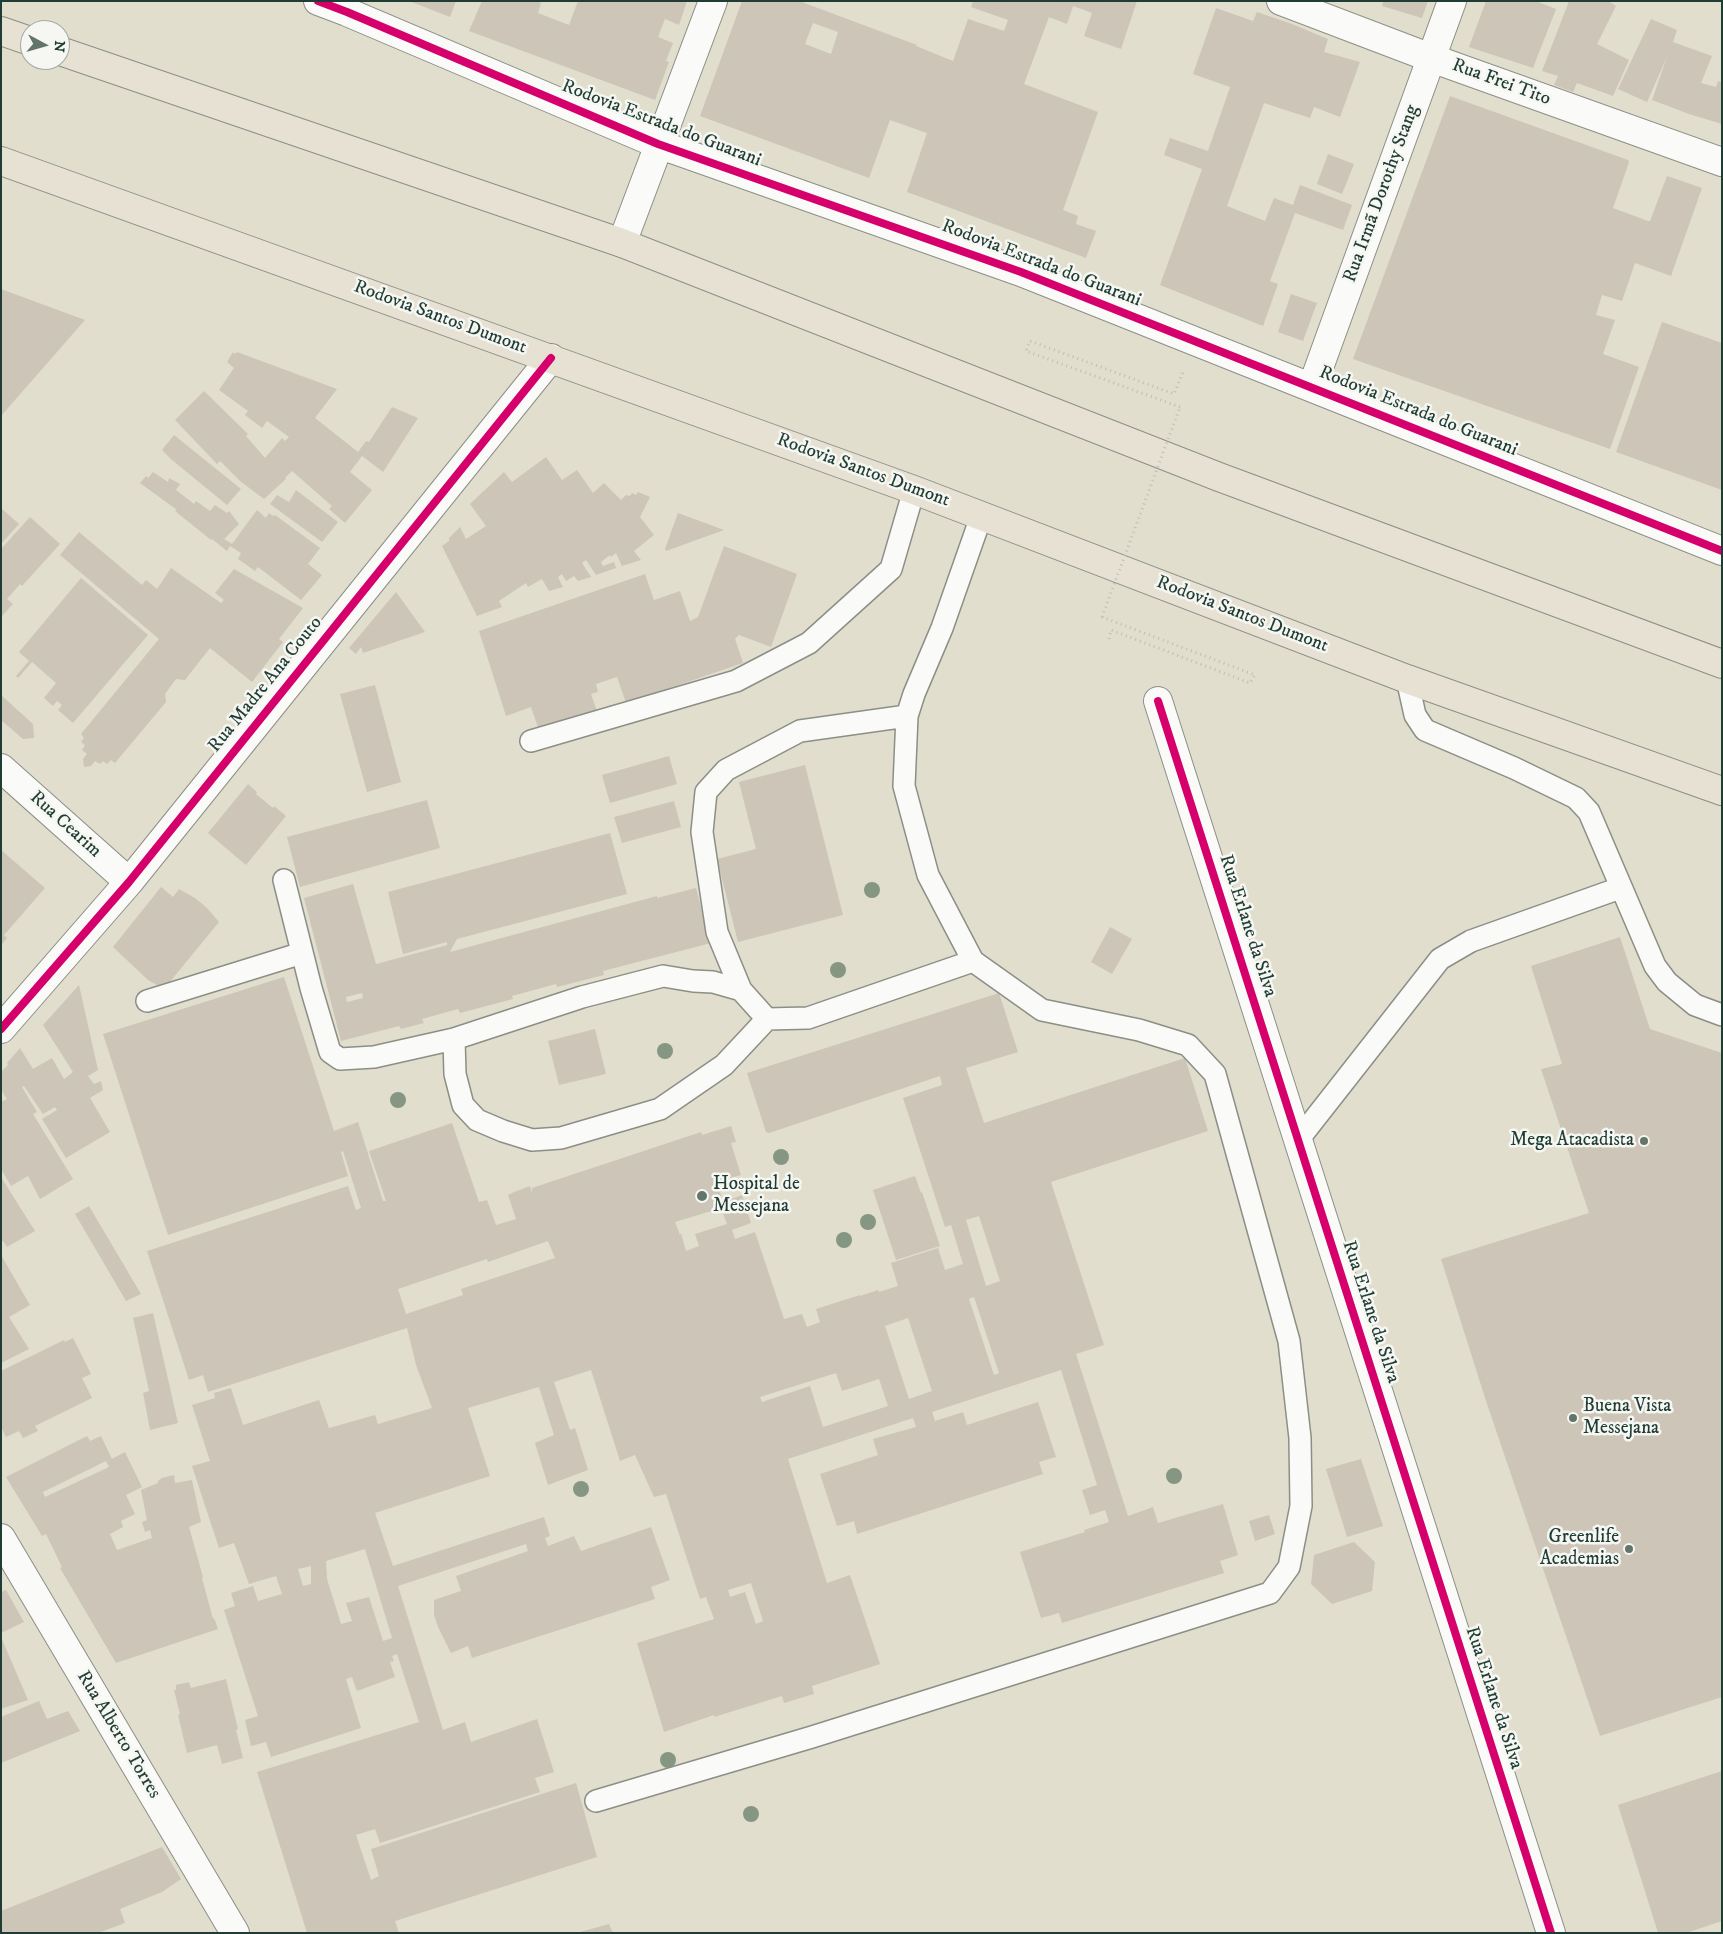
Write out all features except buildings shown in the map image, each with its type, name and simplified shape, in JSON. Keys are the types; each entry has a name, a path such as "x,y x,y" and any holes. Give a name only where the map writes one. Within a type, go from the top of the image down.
{"highway":[{"path":"1,32 20,38"},
{"path":"70,55 622,243 1219,477 1722,664"},
{"name":"Rodovia Santos Dumont","path":"1,161 982,514 1408,679 1722,791"}],"street":[{"name":"Rodovia Estrada do Guarani","path":"318,1 349,7 658,144 1021,272 1722,551"},
{"path":"622,243 713,1"},
{"name":"Rua Frei Tito","path":"1281,1 1431,58 1722,162"},
{"name":"Rua Irmã Dorothy Stang","path":"1312,388 1452,1"},
{"name":"Rua Madre Ana Couto","path":"1,1029 129,882 551,358"},
{"name":"Rua Erlane da Silva","path":"1158,701 1551,1933"},
{"name":"Rua Cearim","path":"1,768 129,882"},
{"name":"Rua Alberto Torres","path":"1,1538 235,1933"}],"lane":[{"path":"531,741 736,681 809,643 892,569 914,490"},
{"path":"596,1801 821,1734 1270,1593 1289,1567 1301,1506 1301,1455 1289,1341 1215,1074 1188,1045 1139,1030 1042,1010 973,961 928,875 904,786 907,716 914,694 942,628 982,514"},
{"path":"1408,679 1415,715 1425,730 1514,768 1576,798 1589,812 1654,966 1667,982 1695,1005 1722,1016"},
{"path":"767,1019 741,990 717,932 702,832 706,792 726,770 800,731 907,716"},
{"path":"284,880 330,1052 340,1059 374,1057 454,1039 582,997 663,976 713,982 741,990"},
{"path":"1298,1140 1440,959 1470,941 1620,888"},
{"path":"147,1001 302,953"},
{"path":"454,1039 455,1074 463,1105 477,1120 532,1140 561,1138 660,1110 724,1065 767,1019 808,1018 973,961"}],"path":[{"path":"1108,643 1112,630 1250,684 1255,675 1102,617 1180,407 1026,351 1030,341 1174,394 1194,341"}],"cycle path":[{"path":"318,1 658,144 1021,272 1722,551"},
{"path":"1,1029 129,882 551,358"},
{"path":"1158,701 1551,1933"}],"place":[{"name":"Mega Atacadista","path":"1644,1141"},
{"name":"Hospital de Messejana","path":"702,1196"},
{"name":"Buena Vista Messejana","path":"1573,1418"},
{"name":"Greenlife Academias","path":"1629,1549"}]}
